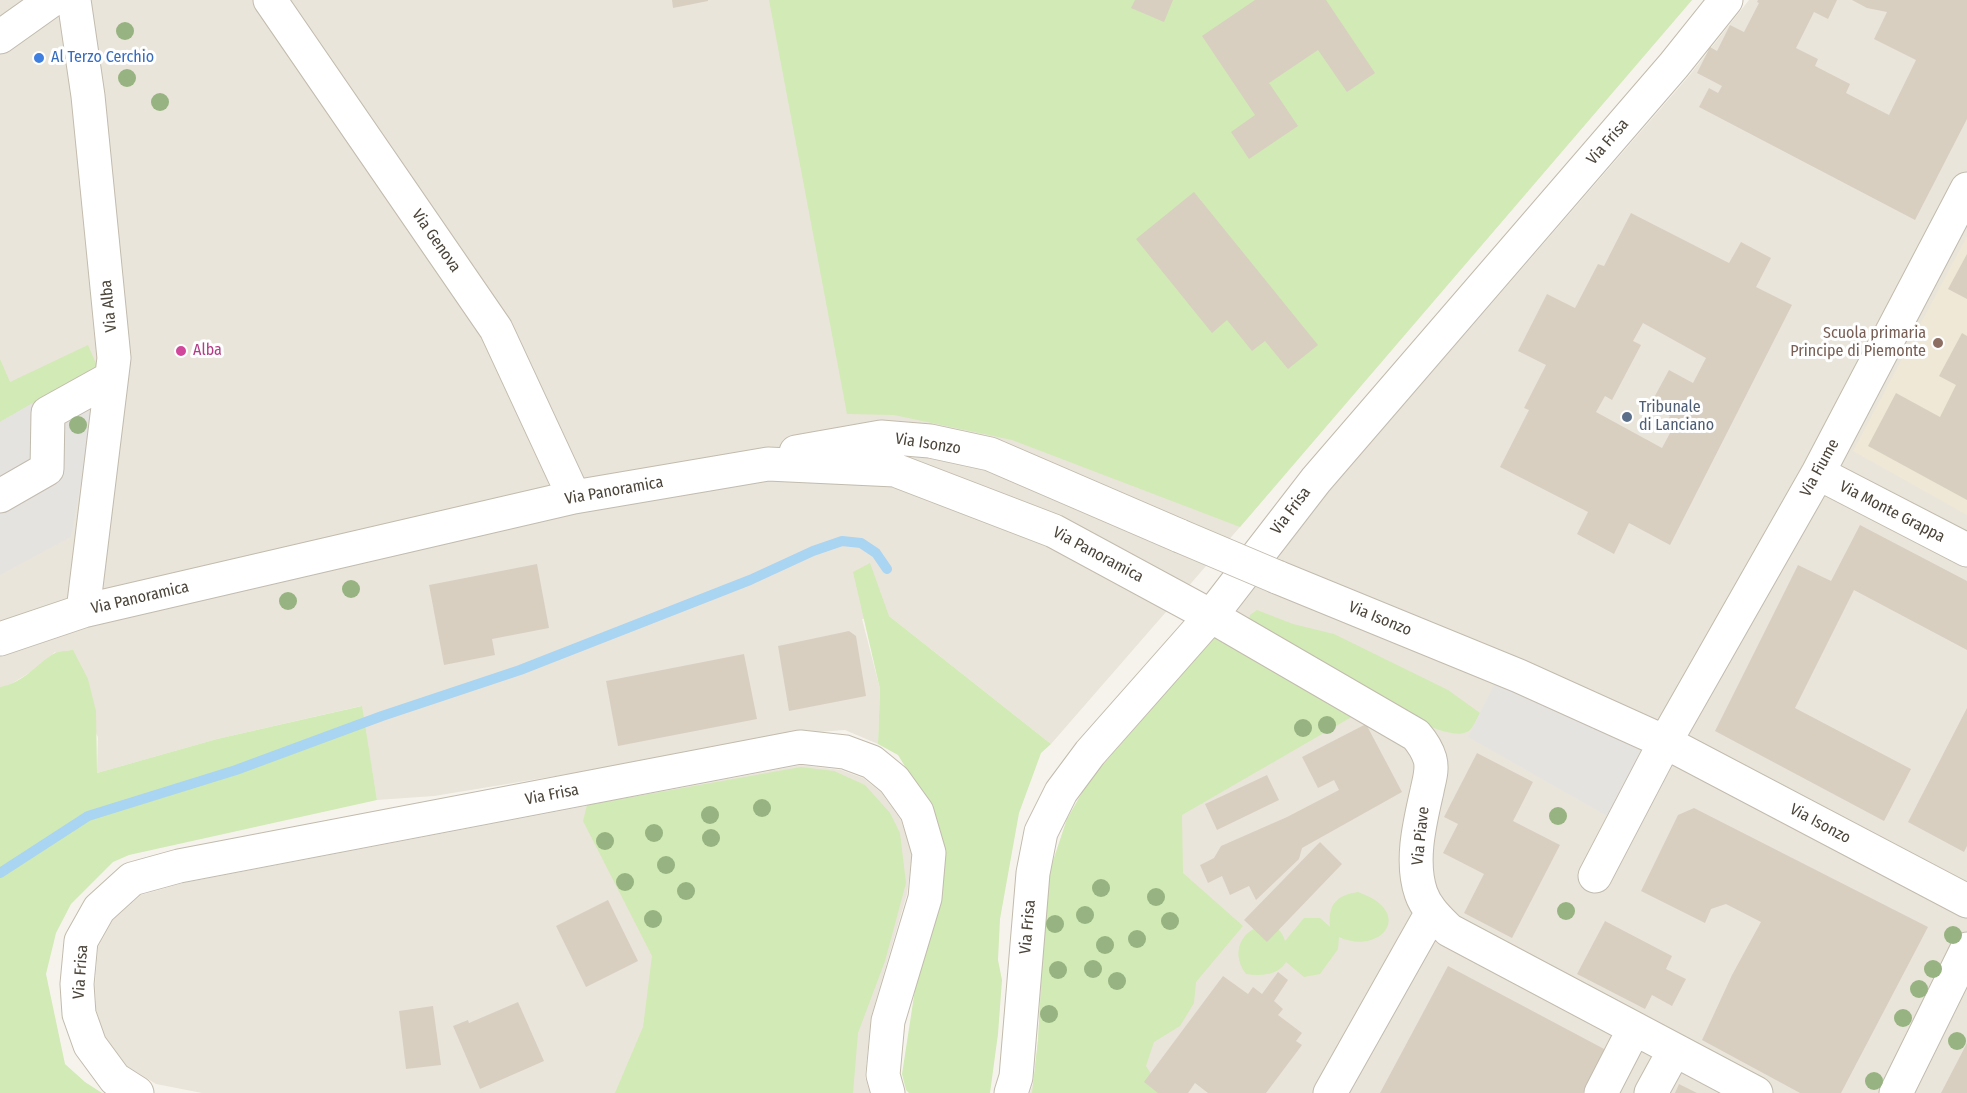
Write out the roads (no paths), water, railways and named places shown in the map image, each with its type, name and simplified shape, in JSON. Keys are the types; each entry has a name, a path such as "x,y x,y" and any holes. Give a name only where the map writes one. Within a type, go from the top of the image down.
{"street":[{"path":"0,37 52,0"},
{"name":"Via Alba","path":"74,0 88,96 114,358 83,612"},
{"name":"Via Genova","path":"270,0 496,329 574,497"},
{"name":"Via Frisa","path":"1011,1093 1016,1077 1033,873 1041,832 1061,792 1090,753 1211,616 1316,480 1674,65 1726,0"},
{"name":"Via Fiume","path":"1595,876 1665,742 1818,473 1967,189"},
{"path":"0,496 47,469 48,413 111,378"},
{"name":"Via Isonzo","path":"768,464 773,457 777,456 881,437 930,441 990,454 1277,577 1519,676 1665,742 1967,901"},
{"name":"Via Panoramica","path":"0,639 83,612 574,497 768,464 895,470 1054,531 1211,616"},
{"name":"Via Monte Grappa","path":"1818,473 1967,550"},
{"name":"Via Piave","path":"1211,616 1403,727 1416,735 1425,746 1431,760 1431,775 1417,845 1417,872 1421,893 1432,912 1449,930 1756,1093"},
{"name":"Via Frisa","path":"137,1093 115,1079 90,1045 79,1014 77,984 81,942 99,909 132,879 179,866 800,747 844,753 872,762 894,780 918,813 929,853 924,898 888,1021 883,1075 888,1093"},
{"path":"1330,1093 1432,912"},
{"path":"1896,1093 1967,949"},
{"path":"1601,1093 1634,1029"},
{"path":"1651,1093 1674,1051"}],"waterway":[{"path":"0,873 88,816 236,770 382,716 520,670 750,580 813,551 842,541 861,543 876,553 887,569"}],"place":[{"name":"Al Terzo Cerchio","path":"39,58"},
{"name":"Scuola primaria Principe di Piemonte","path":"1938,343"},
{"name":"Alba","path":"181,351"},
{"name":"Tribunale di Lanciano","path":"1627,417"}]}
